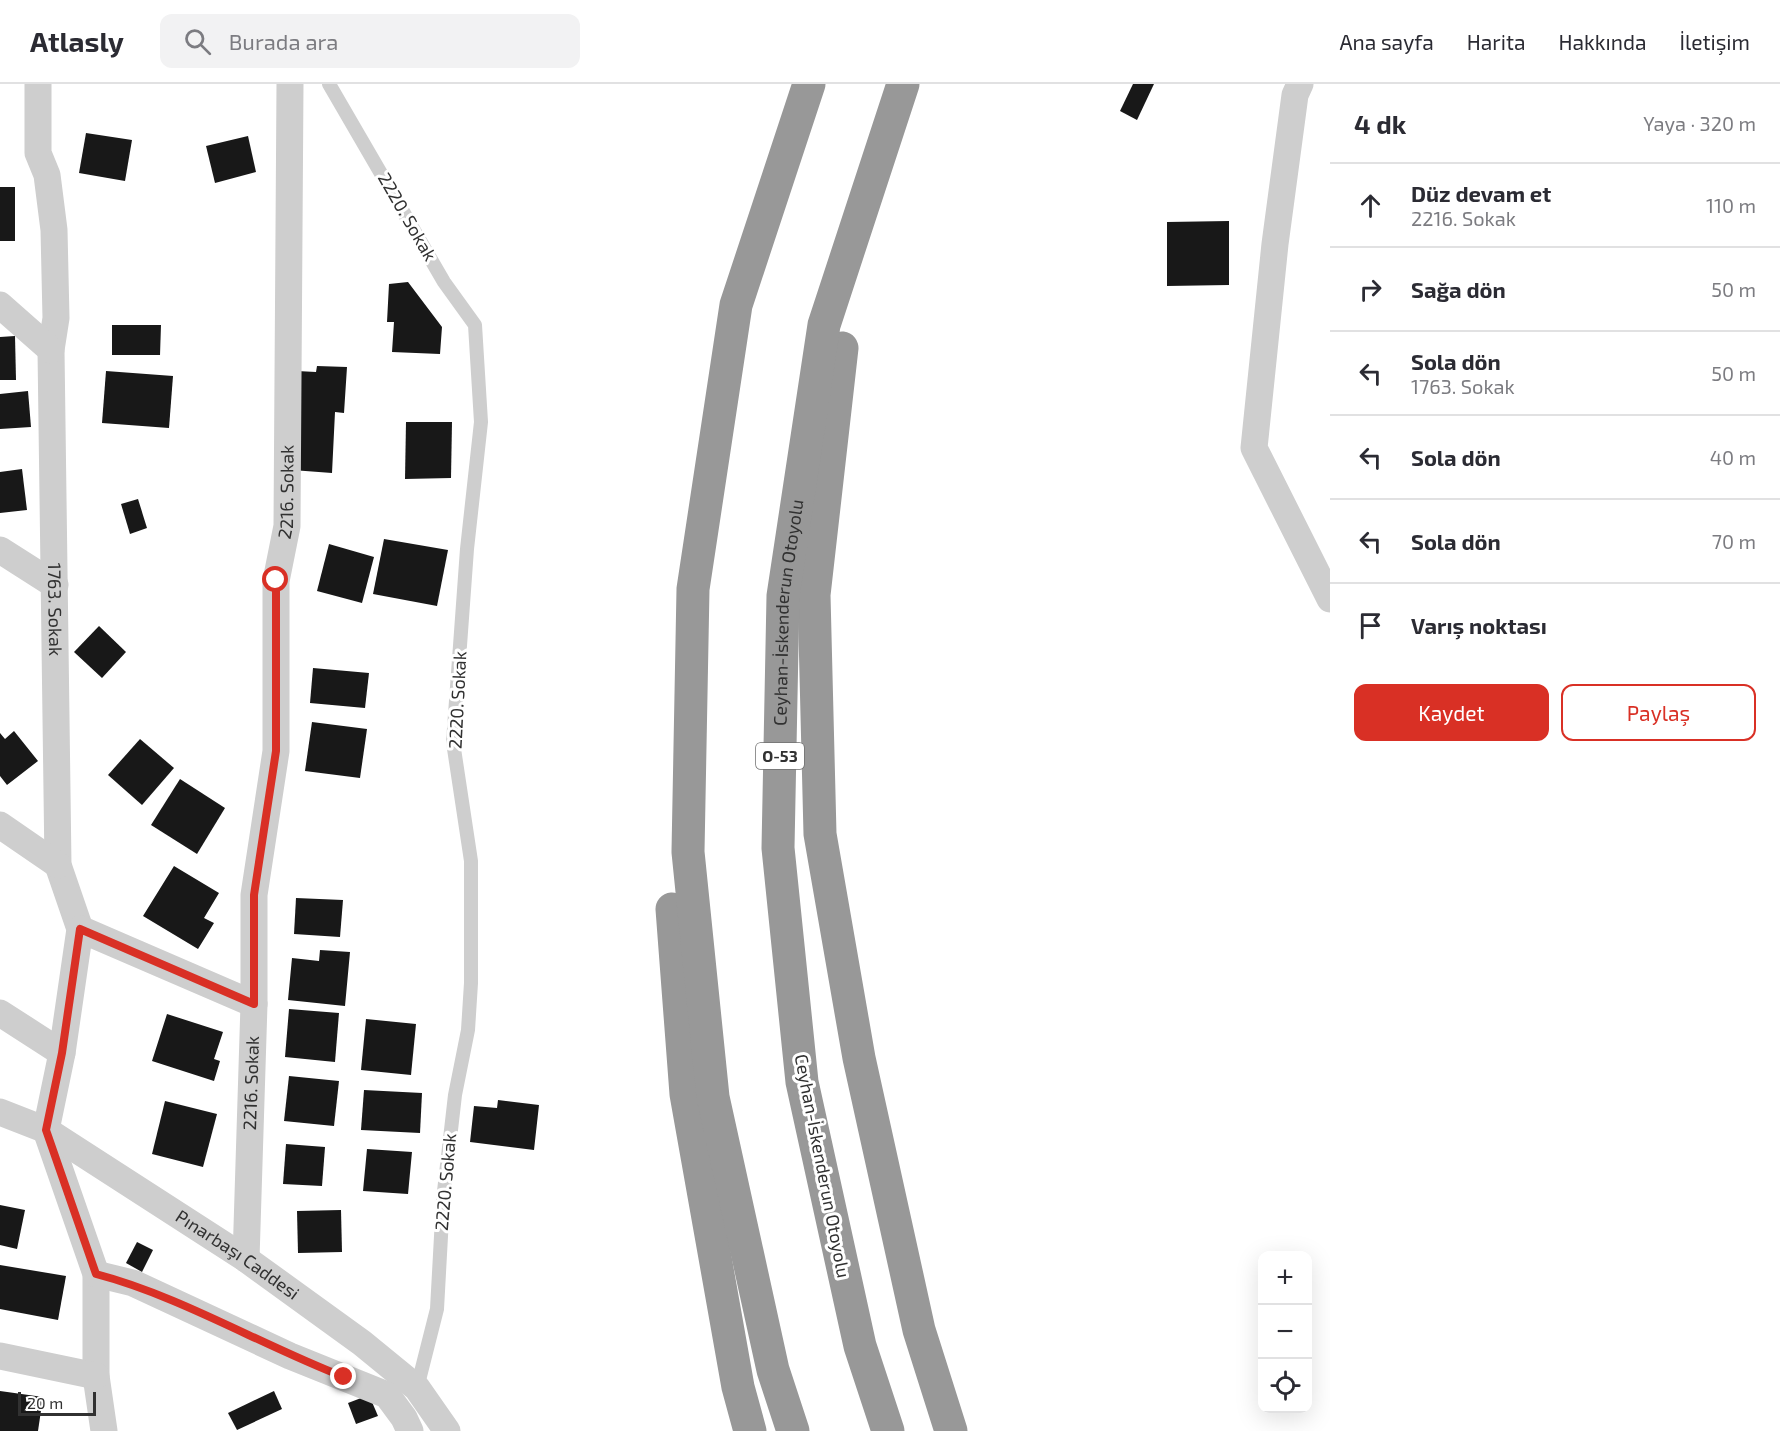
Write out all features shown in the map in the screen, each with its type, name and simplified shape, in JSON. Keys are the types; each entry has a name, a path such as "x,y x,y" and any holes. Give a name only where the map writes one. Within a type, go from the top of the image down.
{"highway":[{"path":"750,1431 738,1386 686,1094 667,851 678,589 736,305 809,84"},
{"path":"903,84 843,337 814,595 820,834 861,1069 919,1330 951,1431"},
{"name":"Ceyhan-İskenderun Otoyolu","path":"888,1431 860,1346 802,1082 778,848 783,596 824,325 903,84"},
{"path":"736,305 693,589 688,852 713,1096 773,1370 793,1431"}],"street":[{"name":"1763. Sokak","path":"38,84 38,153 47,175 54,230 56,318 51,350 58,865 80,929 62,1053 46,1130"},
{"name":"2216. Sokak","path":"246,1259 254,1004 254,895 276,751 276,580 287,526 290,84"},
{"path":"1300,84 1295,95 1275,244 1254,448 1330,598"},
{"path":"0,305 51,350"},
{"path":"0,550 55,585"},
{"path":"0,825 58,865"},
{"path":"80,929 254,1004"},
{"path":"0,1013 62,1053"},
{"name":"Pınarbaşı Caddesi","path":"0,1112 46,1130 246,1259 362,1342 417,1388 447,1431"},
{"path":"46,1130 96,1274 96,1376 105,1431"},
{"path":"96,1274 133,1283 290,1356 387,1395 405,1418 410,1431"},
{"path":"0,1356 96,1376"}],"lane":[{"name":"2220. Sokak","path":"329,84 444,282 475,325 481,423 467,549 453,742 471,861 471,983 468,1030 455,1095 443,1200 437,1308 417,1388"}],"building":[{"path":"1133,84 1154,84 1137,120 1120,111"},
{"path":"86,133 132,140 125,181 79,173"},
{"path":"248,136 256,172 215,183 206,146"},
{"path":"0,187 15,187 15,241 0,241"},
{"path":"1229,221 1229,285 1167,286 1167,222"},
{"path":"408,282 442,327 440,354 392,352 394,322 387,322 389,284"},
{"path":"112,325 161,325 160,355 112,355"},
{"path":"15,336 16,380 0,380 0,337"},
{"path":"317,366 347,367 344,413 335,412 332,473 292,470 297,371 316,372"},
{"path":"106,371 173,376 169,428 102,423"},
{"path":"28,391 31,427 0,429 0,394"},
{"path":"406,422 452,422 451,478 405,479"},
{"path":"22,469 27,510 0,513 0,472"},
{"path":"138,499 147,528 130,534 121,504"},
{"path":"384,539 448,550 437,606 373,594"},
{"path":"329,544 374,557 362,603 317,591"},
{"path":"99,626 126,652 102,678 74,652"},
{"path":"313,668 369,673 365,708 310,703"},
{"path":"312,722 367,729 360,778 305,771"},
{"path":"14,731 38,761 7,785 0,776 0,733 5,739"},
{"path":"140,739 174,768 142,805 108,775"},
{"path":"180,779 225,808 197,854 151,825"},
{"path":"174,866 219,893 204,918 214,923 198,949 143,916"},
{"path":"296,898 343,900 340,937 294,934"},
{"path":"320,950 350,952 345,1006 288,1000 292,958 319,961"},
{"path":"289,1009 339,1013 335,1062 285,1057"},
{"path":"167,1014 223,1032 214,1059 220,1061 214,1081 152,1061"},
{"path":"366,1019 416,1024 411,1075 361,1070"},
{"path":"289,1076 339,1081 334,1126 284,1121"},
{"path":"364,1090 422,1093 420,1133 361,1130"},
{"path":"498,1100 539,1105 534,1150 470,1142 474,1106 497,1108"},
{"path":"165,1101 217,1114 203,1167 152,1154"},
{"path":"286,1144 325,1147 322,1186 283,1184"},
{"path":"367,1149 412,1152 408,1194 363,1191"},
{"path":"0,1205 25,1210 17,1249 0,1245"},
{"path":"341,1210 342,1252 298,1253 297,1211"},
{"path":"137,1242 153,1250 142,1272 126,1263"},
{"path":"0,1265 66,1276 58,1320 0,1309"},
{"path":"0,1391 43,1397 38,1431 0,1431"},
{"path":"274,1391 282,1409 237,1430 228,1413"},
{"path":"369,1395 378,1416 356,1424 348,1403"}],"route":[{"path":"276,580 276,751 254,895 254,1004 80,929 62,1053 46,1130 96,1274 133,1283 290,1356 344,1377"}]}
